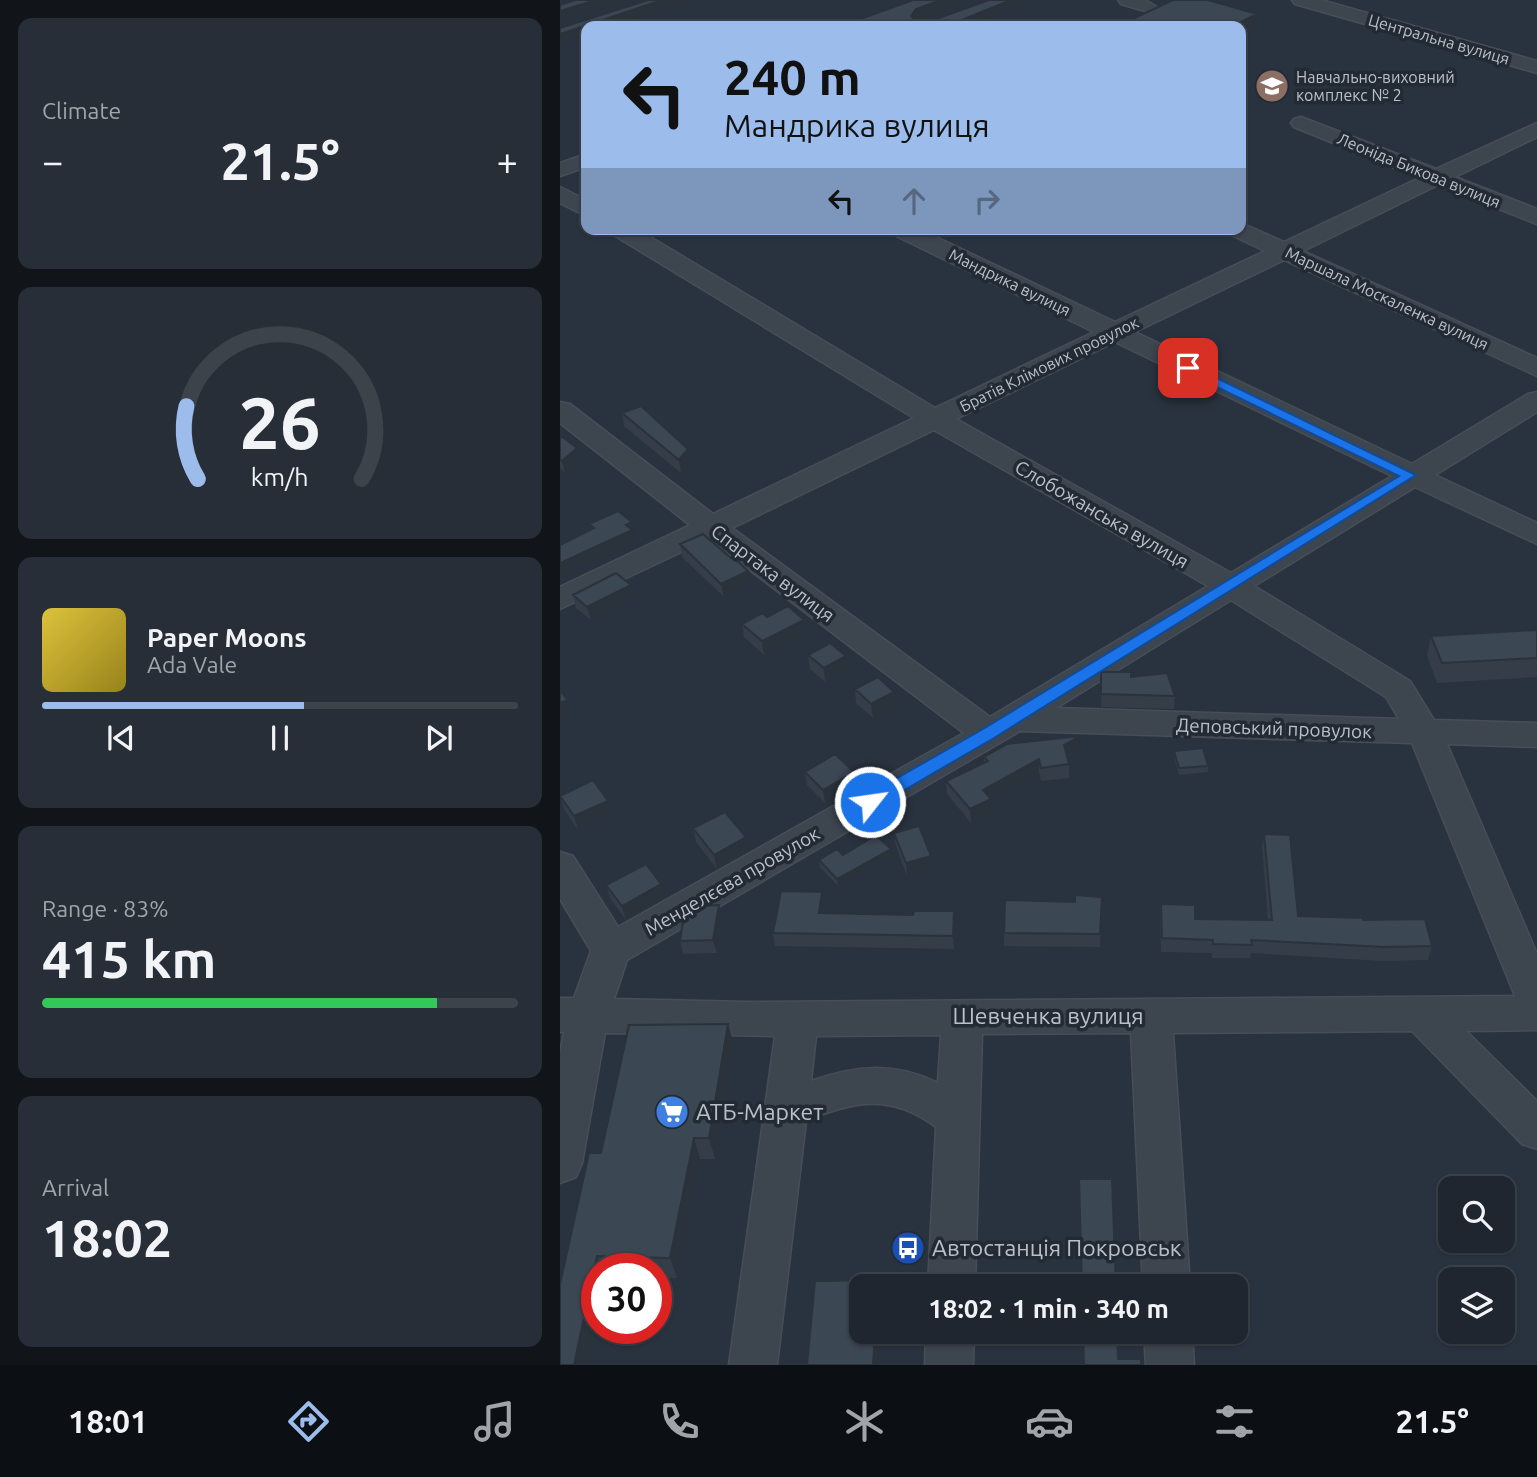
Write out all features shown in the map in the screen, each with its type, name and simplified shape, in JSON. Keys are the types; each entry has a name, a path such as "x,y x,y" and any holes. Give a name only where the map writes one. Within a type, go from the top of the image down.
{"street":[{"path":"1127,0 1148,7"},
{"name":"Центральна вулиця","path":"1301,0 1537,67"},
{"name":"Леоніда Бикова вулиця","path":"1301,123 1537,217"},
{"name":"Братів Клімових провулок","path":"560,599 1436,175 1537,129"},
{"path":"560,170 581,162"},
{"path":"560,194 581,206"},
{"name":"Маршала Москаленка вулиця","path":"1246,233 1537,368"},
{"name":"Слобожанська вулиця","path":"630,235 935,419 1228,585 1398,689 1425,733 1537,1001"},
{"name":"Мандрика вулиця","path":"913,235 1537,535"},
{"name":"Менделєєва провулок","path":"611,950 1000,726 1409,475 1537,400"},
{"name":"Спартака вулиця","path":"560,410 709,525 1000,726"},
{"name":"Деповський провулок","path":"1000,726 1537,735"},
{"path":"560,866 611,950 574,1015 560,1164"},
{"path":"1421,1013 1537,1130"},
{"name":"Шевченка вулиця","path":"574,1015 799,1018 1537,1013"},
{"path":"1151,1015 1165,1274"},
{"path":"952,1274 962,1016"},
{"path":"753,1365 799,1018"},
{"path":"786,1110 846,1087 891,1085 916,1090 938,1102 958,1118"},
{"path":"949,1365 950,1344"},
{"path":"1169,1344 1170,1365"}],"building":[{"path":"575,0 596,0 560,11 560,5"},
{"path":"648,0 662,0 599,21 582,21"},
{"path":"913,0 941,0 916,9 911,16 939,18 989,0 1011,0 959,21 855,21"},
{"path":"1173,0 1208,0 1257,14 1243,21 1128,21"},
{"path":"581,21 581,27 560,34 560,28"},
{"path":"641,406 688,449 679,460 622,413"},
{"path":"560,435 577,448 562,461 560,459"},
{"path":"618,511 632,522 626,525 632,530 560,563 560,545 594,528 589,524"},
{"path":"703,534 748,571 721,584 680,544"},
{"path":"616,573 631,585 587,607 573,595"},
{"path":"788,606 804,620 762,641 742,624 762,613 767,617"},
{"path":"1537,630 1537,658 1442,663 1431,636"},
{"path":"830,643 846,656 824,668 808,655"},
{"path":"1101,672 1131,672 1131,677 1167,673 1175,696 1101,694"},
{"path":"878,677 894,692 871,704 855,689"},
{"path":"560,691 568,700 560,703"},
{"path":"1080,736 1064,745 1069,764 1041,768 1039,759 983,790 991,799 970,809 946,781 988,761 984,757 1007,744"},
{"path":"1203,748 1208,766 1179,768 1174,751"},
{"path":"835,754 854,772 823,790 805,772"},
{"path":"593,780 608,801 574,816 560,796"},
{"path":"725,812 746,837 714,855 693,828"},
{"path":"919,826 931,856 906,863 894,833"},
{"path":"1264,834 1290,835 1298,916 1363,920 1425,919 1432,946 1384,947 1251,940 1252,945 1213,944 1213,940 1162,938 1161,904 1195,905 1195,919 1272,920"},
{"path":"876,835 891,849 837,879 819,860 837,849 843,855"},
{"path":"646,864 661,884 622,906 606,885"},
{"path":"781,891 822,892 819,913 913,915 914,911 954,911 953,936 773,933"},
{"path":"1075,895 1102,897 1100,934 1004,933 1005,900 1075,902"},
{"path":"719,905 713,940 680,941 684,914 700,906"},
{"path":"728,1024 709,1138 694,1138 671,1253 581,1253 581,1332 574,1365 560,1365 560,1284 589,1153 601,1153 629,1025"},
{"path":"1079,1179 1112,1179 1116,1274 1082,1274"},
{"path":"849,1280 849,1344 874,1344 873,1365 807,1365 815,1281"},
{"path":"1083,1344 1117,1344 1118,1359 1141,1359 1141,1365 1084,1365"}],"place":[{"name":"Навчально-виховний комплекс № 2","path":"1272,86"},
{"name":"АТБ-Маркет","path":"672,1112"},
{"name":"Автостанція Покровськ","path":"908,1248"}],"route":[{"path":"870,802 989,734 1409,475 1188,368"}]}
